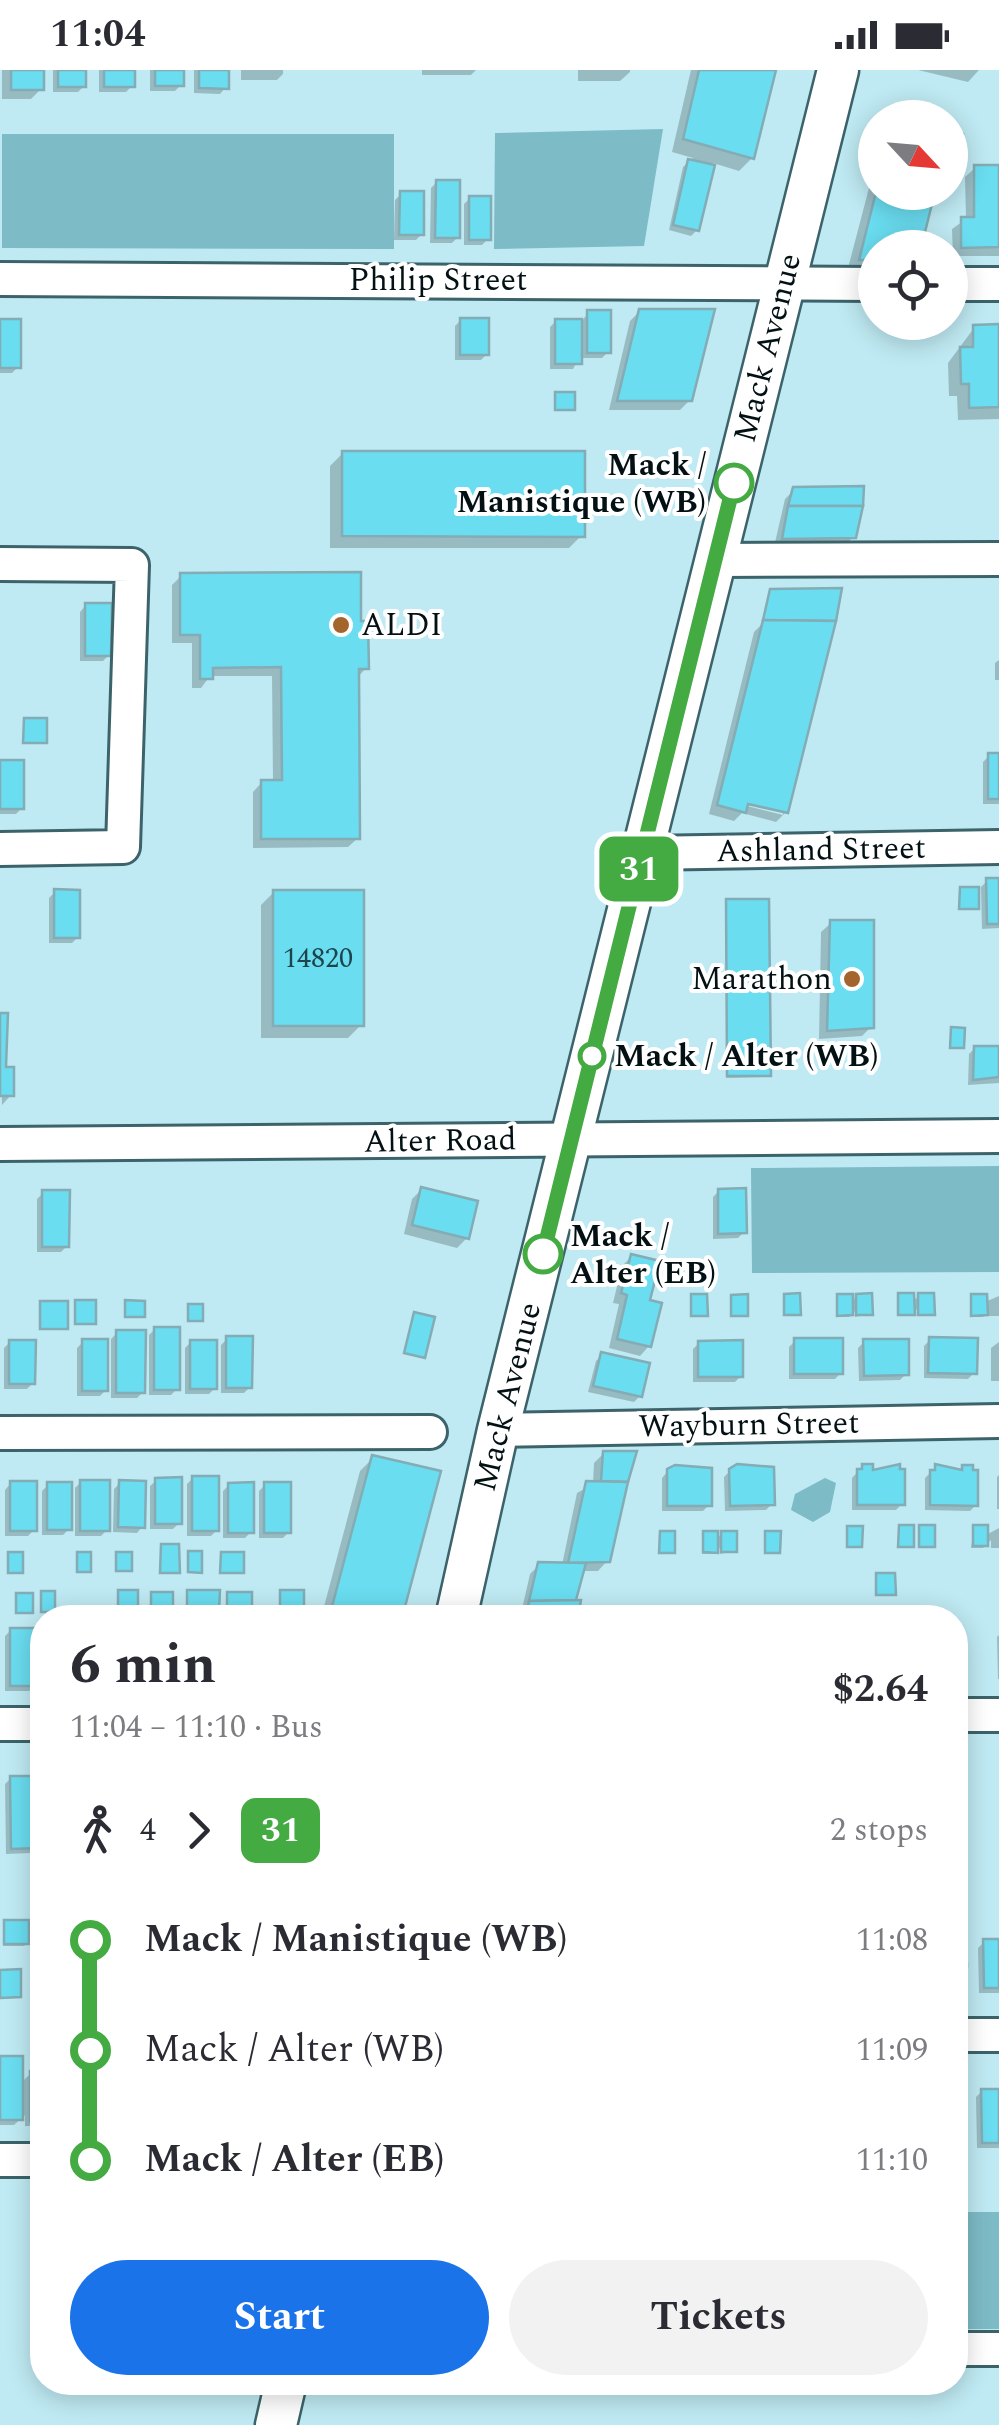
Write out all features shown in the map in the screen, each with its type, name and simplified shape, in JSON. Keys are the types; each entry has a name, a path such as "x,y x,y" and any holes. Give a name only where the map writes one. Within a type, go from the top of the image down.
{"main road":[{"name":"Mack Avenue","path":"459,1605 498,1430 838,70"},
{"path":"276,2425 283,2395"}],"street":[{"name":"Philip Street","path":"0,279 858,284"},
{"path":"968,284 999,284"},
{"path":"715,560 999,560"},
{"path":"0,564 132,565 123,847 0,849"},
{"name":"Ashland Street","path":"644,853 999,847"},
{"name":"Alter Road","path":"0,1144 999,1136"},
{"name":"Wayburn Street","path":"498,1430 999,1422"},
{"path":"0,1432 430,1432"},
{"path":"968,1715 999,1715"},
{"path":"0,1724 30,1724"},
{"path":"968,2035 999,2035"},
{"path":"0,2160 30,2160"},
{"path":"968,2349 999,2349"}],"shaded area":[{"path":"663,129 644,246 494,249 495,133"},
{"path":"2,134 394,134 394,249 2,248"},
{"path":"999,1166 999,1272 752,1273 751,1168"},
{"path":"825,1478 836,1483 830,1512 813,1522 791,1510 795,1494"},
{"path":"968,2212 999,2212 999,2329 968,2329"}],"building":[{"path":"11,70 44,70 44,90 11,90"},
{"path":"58,70 86,70 86,87 58,87"},
{"path":"104,70 135,70 135,87 104,87"},
{"path":"155,70 184,70 184,86 155,86"},
{"path":"199,70 229,70 229,89 199,88"},
{"path":"699,70 776,70 754,159 683,139"},
{"path":"688,159 715,165 699,231 673,225"},
{"path":"974,165 999,165 999,247 968,248 968,230 961,230 961,217 974,217"},
{"path":"436,180 460,180 460,238 435,238"},
{"path":"400,191 424,191 424,235 399,235"},
{"path":"469,196 491,196 491,240 469,240"},
{"path":"872,210 930,210 926,230 866,230"},
{"path":"639,309 715,309 692,401 617,401"},
{"path":"587,310 611,310 611,353 587,353"},
{"path":"460,318 489,318 489,355 460,355"},
{"path":"0,319 21,319 21,368 0,368"},
{"path":"555,319 582,319 582,364 555,364"},
{"path":"999,324 999,407 969,408 969,384 961,384 960,347 973,347 973,325"},
{"path":"555,392 575,392 575,410 555,410"},
{"path":"342,451 585,451 585,537 342,536"},
{"path":"864,486 863,506 788,506 793,487"},
{"path":"788,506 863,506 856,538 782,539"},
{"path":"361,572 361,621 368,621 369,669 359,669 360,839 261,839 261,780 282,780 281,667 213,668 213,679 200,679 200,635 180,635 180,573"},
{"path":"842,588 836,621 763,620 770,589"},
{"path":"85,603 112,603 111,656 85,656"},
{"path":"763,620 836,621 788,813 748,804 746,813 717,805"},
{"path":"24,718 47,718 47,743 23,743"},
{"path":"988,753 999,753 999,799 988,799"},
{"path":"0,760 24,760 24,809 0,809"},
{"path":"986,878 999,878 999,924 987,924"},
{"path":"960,887 979,887 979,909 959,909"},
{"path":"54,889 80,890 80,938 54,938"},
{"path":"273,890 364,890 364,1026 273,1026"},
{"path":"726,899 769,899 771,1076 727,1076"},
{"path":"830,920 874,920 874,1028 827,1031"},
{"path":"0,1013 8,1013 6,1067 14,1067 14,1096 0,1096"},
{"path":"951,1027 965,1028 964,1048 950,1048"},
{"path":"974,1046 999,1046 999,1077 973,1080"},
{"path":"421,1187 478,1201 469,1239 412,1225"},
{"path":"746,1188 747,1233 718,1234 718,1189"},
{"path":"42,1190 70,1190 69,1247 42,1247"},
{"path":"631,1254 660,1261 650,1300 662,1303 651,1347 617,1339 627,1295 621,1293"},
{"path":"800,1293 801,1315 784,1315 784,1294"},
{"path":"872,1293 873,1315 856,1315 856,1294"},
{"path":"898,1293 914,1293 915,1315 898,1315"},
{"path":"918,1293 934,1293 935,1315 918,1315"},
{"path":"691,1294 707,1294 708,1316 691,1316"},
{"path":"748,1294 748,1316 731,1316 731,1295"},
{"path":"837,1294 853,1294 853,1315 837,1316"},
{"path":"971,1294 987,1294 988,1315 971,1316"},
{"path":"75,1300 96,1300 96,1324 75,1324"},
{"path":"125,1300 145,1301 145,1317 125,1317"},
{"path":"40,1301 68,1301 68,1329 40,1329"},
{"path":"188,1304 203,1304 203,1321 188,1321"},
{"path":"414,1312 435,1317 425,1358 404,1353"},
{"path":"154,1327 180,1327 180,1390 154,1390"},
{"path":"116,1330 146,1330 145,1393 116,1393"},
{"path":"226,1336 253,1336 252,1388 226,1388"},
{"path":"929,1337 978,1338 977,1374 928,1373"},
{"path":"794,1338 843,1338 843,1374 794,1374"},
{"path":"82,1339 108,1339 108,1391 82,1391"},
{"path":"863,1339 909,1339 909,1375 864,1376"},
{"path":"9,1340 36,1340 35,1384 9,1384"},
{"path":"190,1340 217,1340 217,1389 190,1389"},
{"path":"743,1340 743,1377 698,1377 698,1341"},
{"path":"601,1352 650,1363 642,1397 593,1386"},
{"path":"603,1451 637,1451 628,1482 601,1481"},
{"path":"372,1455 441,1471 405,1605 332,1605"},
{"path":"737,1464 774,1467 775,1505 730,1506 729,1469"},
{"path":"862,1464 873,1464 873,1470 900,1464 900,1469 905,1469 905,1505 857,1505 857,1469 862,1469"},
{"path":"935,1464 962,1470 962,1465 973,1465 973,1470 978,1470 978,1506 930,1505 930,1470 935,1470"},
{"path":"675,1465 712,1468 712,1506 667,1506 667,1469"},
{"path":"192,1476 219,1476 219,1531 192,1531"},
{"path":"182,1477 182,1524 155,1524 155,1478"},
{"path":"80,1480 110,1480 110,1531 80,1531"},
{"path":"119,1480 146,1481 145,1528 118,1527"},
{"path":"10,1481 37,1481 37,1531 10,1531"},
{"path":"586,1481 628,1482 610,1562 568,1563"},
{"path":"47,1482 72,1482 72,1530 47,1530"},
{"path":"254,1482 254,1533 228,1533 228,1483"},
{"path":"264,1482 291,1482 291,1533 264,1533"},
{"path":"899,1525 914,1525 914,1547 898,1547"},
{"path":"919,1525 935,1525 935,1547 919,1547"},
{"path":"973,1525 988,1525 988,1546 973,1546"},
{"path":"847,1526 863,1526 862,1547 847,1547"},
{"path":"660,1531 675,1531 675,1553 659,1553"},
{"path":"703,1531 718,1531 718,1553 703,1552"},
{"path":"721,1531 737,1531 737,1552 721,1552"},
{"path":"765,1531 781,1531 780,1553 765,1553"},
{"path":"161,1544 179,1544 180,1573 160,1573"},
{"path":"188,1551 202,1551 202,1573 188,1572"},
{"path":"8,1552 23,1552 23,1573 8,1573"},
{"path":"77,1552 91,1552 91,1572 77,1572"},
{"path":"116,1552 132,1552 132,1571 116,1571"},
{"path":"221,1552 244,1552 244,1573 220,1573"},
{"path":"538,1562 586,1563 576,1600 529,1601"},
{"path":"876,1573 895,1573 896,1595 876,1595"},
{"path":"118,1590 138,1590 138,1605 118,1605"},
{"path":"187,1590 220,1590 219,1605 187,1605"},
{"path":"280,1590 304,1590 304,1605 280,1605"},
{"path":"41,1591 55,1591 55,1605 41,1605"},
{"path":"151,1592 173,1592 173,1605 151,1605"},
{"path":"227,1592 252,1592 252,1605 227,1605"},
{"path":"16,1593 33,1593 30,1613 16,1613"},
{"path":"581,1600 580,1605 528,1605 529,1601"},
{"path":"10,1628 30,1628 30,1686 10,1686"},
{"path":"10,1776 30,1776 30,1848 11,1849"},
{"path":"4,1920 29,1920 29,1944 4,1944"},
{"path":"983,1939 999,1939 999,1988 984,1988"},
{"path":"21,1969 21,1997 0,1998 0,1970"},
{"path":"0,2056 23,2056 23,2120 0,2120"},
{"path":"981,2089 999,2089 999,2143 982,2143"}],"bus line":[{"name":"31","path":"543,1254 734,483"}],"place":[{"name":"Mack / Manistique (WB)","path":"734,483"},
{"name":"ALDI","path":"341,625"},
{"name":"Marathon","path":"852,979"},
{"name":"Mack / Alter (WB)","path":"592,1056"},
{"name":"Mack / Alter (EB)","path":"543,1254"}]}
